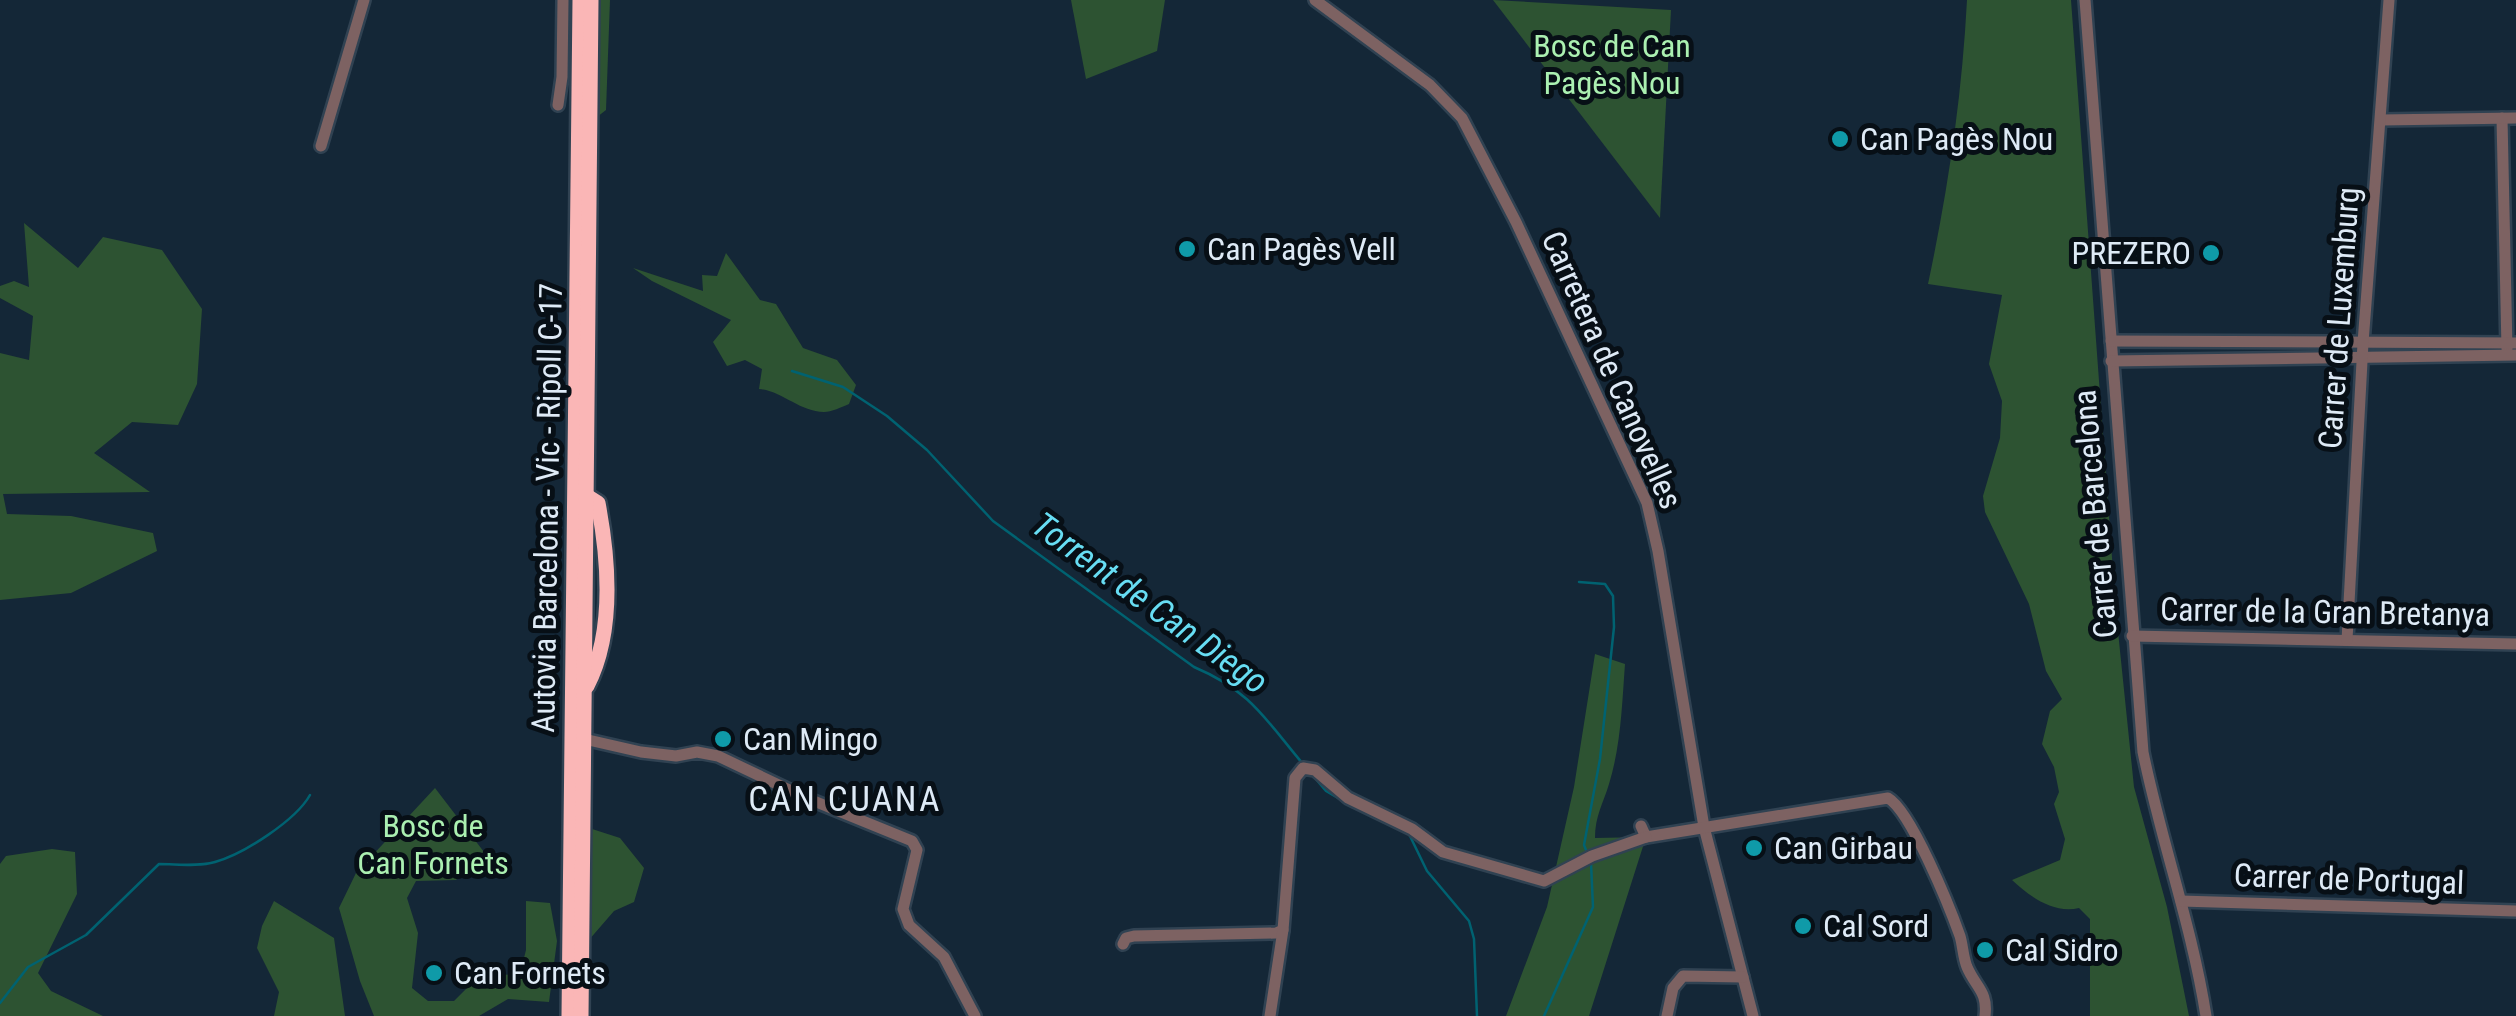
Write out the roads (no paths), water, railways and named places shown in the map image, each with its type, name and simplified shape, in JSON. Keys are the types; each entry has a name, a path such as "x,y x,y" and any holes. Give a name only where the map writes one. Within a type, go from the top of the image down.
{"highway":[{"name":"Autovia Barcelona - Vic - Ripoll C-17","path":"569,1016 580,0"},
{"name":"Autovia Barcelona - Vic - Ripoll C-17","path":"581,1016 585,690 599,664 605,615 606,548 598,502 587,496 589,253 597,228 597,194 603,183 598,175 596,130 590,117 592,0"}],"street":[{"path":"322,146 364,0"},
{"path":"558,105 562,0"},
{"name":"Carretera de Canovelles","path":"1316,0 1430,84 1462,118 1647,503 1704,828 1753,1016"},
{"name":"Carrer de Barcelona","path":"2086,0 2143,752 2160,833 2199,972 2206,1016"},
{"name":"Carrer de Luxemburg","path":"2347,640 2363,350 2390,0"},
{"path":"2111,361 2363,350 2511,349 2502,118"},
{"path":"2381,120 2516,118"},
{"path":"2111,341 2363,350"},
{"name":"Carrer de la Gran Bretanya","path":"2132,636 2516,644"},
{"path":"584,739 659,754 686,756 697,752 718,756 804,797 912,841 918,850 904,909 909,925 944,958 975,1016"},
{"path":"1270,1016 1283,930 1295,778 1304,768 1315,770 1348,798 1412,829 1443,852 1544,881 1643,831 1704,828 1888,798 1896,802 1914,832 1961,939 1966,964 1987,1000 1986,1016"},
{"name":"Carrer de Portugal","path":"2181,901 2516,911"},
{"path":"1124,944 1126,938 1134,936 1283,930"},
{"path":"1667,1016 1674,988 1684,976 1743,976"}],"waterway":[{"name":"Torrent de Can Diego","path":"792,371 843,387 887,416 927,450 993,521 1194,667 1244,696 1303,764"},
{"path":"1579,582 1605,584 1613,596 1614,627 1600,759 1584,845 1588,855"},
{"name":"Torrent de Can Diego","path":"1315,778 1326,791 1343,801"},
{"path":"0,1003 28,967 86,935 159,864 202,864 227,858 281,825 310,795"},
{"name":"Torrent de Can Diego","path":"1350,805 1409,834 1427,871 1469,921 1474,939 1477,1016"},
{"path":"1544,1016 1593,907 1591,863"}],"place":[{"name":"Can Pagès Nou","path":"1840,139"},
{"name":"Can Pagès Vell","path":"1187,249"},
{"name":"PREZERO","path":"2211,253"},
{"name":"Can Mingo","path":"723,739"},
{"name":"Can Girbau","path":"1754,848"},
{"name":"Cal Sord","path":"1803,926"},
{"name":"Cal Sidro","path":"1985,950"},
{"name":"Can Fornets","path":"434,973"}],"district":[{"name":"CAN CUANA","path":"845,799"}],"park label":[{"name":"Bosc de Can Pagès Nou","path":"1612,64"},
{"name":"Bosc de Can Fornets","path":"433,844"}]}
